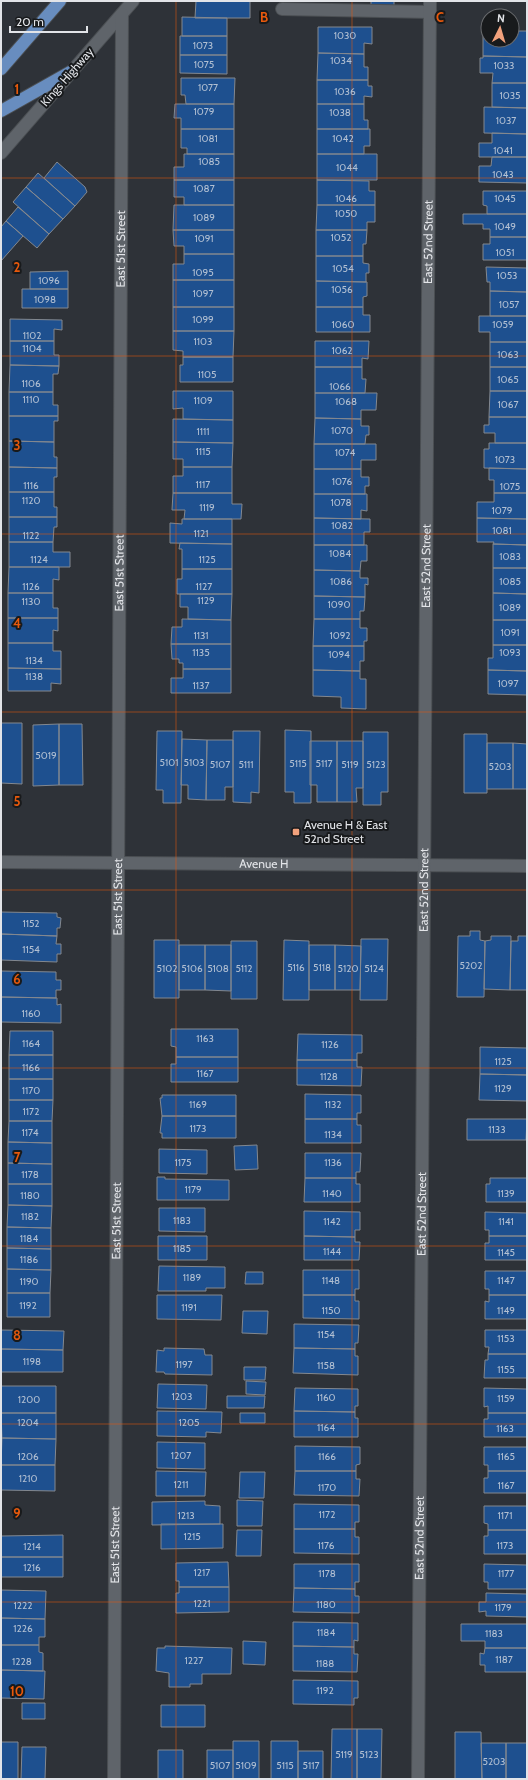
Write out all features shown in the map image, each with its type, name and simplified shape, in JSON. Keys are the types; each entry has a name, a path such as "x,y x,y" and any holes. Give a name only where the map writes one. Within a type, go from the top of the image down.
{"main road":[{"path":"1,69 60,1"},
{"path":"1,111 72,71"}],"street":[{"name":"Kings Highway","path":"1,154 133,1"},
{"path":"282,9 430,6"},
{"name":"East 52nd Street","path":"418,1779 430,6"},
{"name":"East 51st Street","path":"114,1779 122,14"},
{"name":"Avenue H","path":"1,862 527,866"}],"building":[{"path":"196,1 250,1 250,18 195,18"},
{"path":"371,1 394,1 394,6 371,5"},
{"path":"182,17 227,18 227,36 182,36"},
{"path":"318,27 372,27 372,44 364,43 364,54 318,53"},
{"path":"520,31 527,31 527,57 483,56 483,48 520,48"},
{"path":"180,36 227,36 227,55 180,55"},
{"path":"318,53 364,54 364,67 368,67 368,80 317,80"},
{"path":"180,55 227,55 227,74 180,73"},
{"path":"483,56 527,57 527,83 492,83 493,73 480,73 480,58 483,58"},
{"path":"181,78 235,78 234,104 186,104 185,95 181,95"},
{"path":"317,80 368,80 368,86 372,86 372,97 364,96 364,104 317,104"},
{"path":"492,83 527,83 527,108 492,107"},
{"path":"175,104 234,104 234,129 181,129 181,118 174,118"},
{"path":"317,104 364,104 364,120 368,120 368,129 317,129"},
{"path":"484,107 527,108 527,134 484,133"},
{"path":"181,129 234,129 234,154 187,154 187,148 181,148"},
{"path":"317,129 370,129 370,146 364,146 364,154 317,154"},
{"path":"492,133 527,134 527,157 479,157 479,143 492,143"},
{"path":"184,154 234,154 234,180 174,180 174,167 184,167"},
{"path":"317,154 377,154 377,180 317,180"},
{"path":"492,157 527,157 527,183 479,182 479,166 491,166"},
{"path":"57,162 85,187 87,192 75,206 44,178"},
{"path":"38,173 75,206 63,219 26,187"},
{"path":"174,180 234,180 234,205 184,205 184,197 174,197"},
{"path":"317,180 369,181 369,191 375,191 375,205 317,205"},
{"path":"26,187 63,219 49,234 13,202"},
{"path":"483,191 527,191 527,214 487,214 487,206 483,205"},
{"path":"174,205 234,205 234,230 173,230"},
{"path":"317,205 375,205 375,222 367,222 367,230 316,230"},
{"path":"18,207 49,234 37,248 6,221"},
{"path":"463,214 527,214 527,237 490,237 490,229 483,229 483,224 463,224"},
{"path":"6,221 23,236 1,261 1,227"},
{"path":"173,230 234,230 234,254 184,254 184,246 174,246"},
{"path":"316,230 367,230 366,244 363,244 363,256 316,256"},
{"path":"490,237 527,237 527,260 483,260 483,244 490,244"},
{"path":"184,254 234,254 234,280 173,280 173,264 184,264"},
{"path":"316,256 363,256 363,263 369,264 369,273 366,273 366,282 316,281"},
{"path":"486,267 527,268 527,292 490,291 490,282 487,282"},
{"path":"68,271 68,289 30,289 30,272"},
{"path":"173,280 234,280 234,307 173,307"},
{"path":"316,281 367,282 367,296 363,297 363,307 316,307"},
{"path":"22,289 68,289 68,308 22,308"},
{"path":"490,291 527,292 527,316 490,316"},
{"path":"173,307 234,307 234,331 173,331"},
{"path":"316,307 363,307 363,315 370,315 370,332 316,332"},
{"path":"479,316 527,316 527,342 490,342 490,332 479,332"},
{"path":"10,319 62,320 62,330 54,329 54,341 10,341"},
{"path":"173,331 234,331 233,357 183,357 183,351 173,350"},
{"path":"10,341 54,341 54,355 59,355 59,366 10,365"},
{"path":"315,341 369,341 368,359 362,358 362,367 315,367"},
{"path":"490,342 527,342 527,367 490,367"},
{"path":"183,357 233,357 233,382 180,382 180,365 183,365"},
{"path":"10,365 59,366 58,374 53,374 53,392 9,392"},
{"path":"315,367 362,367 362,379 366,379 365,393 315,393"},
{"path":"490,367 527,367 527,391 490,391"},
{"path":"173,391 233,391 233,420 183,419 183,408 173,409"},
{"path":"490,391 527,391 527,417 489,417"},
{"path":"9,392 53,392 53,405 58,405 58,416 9,416"},
{"path":"315,393 377,393 376,410 361,410 361,419 315,418"},
{"path":"9,416 58,416 58,421 54,421 54,442 9,441"},
{"path":"489,417 527,417 527,443 495,443 495,433 484,433 484,425 489,425"},
{"path":"315,418 361,419 361,426 369,426 369,435 366,435 365,444 314,444"},
{"path":"173,419 233,420 233,443 173,442"},
{"path":"9,441 54,442 54,457 57,457 57,468 9,467"},
{"path":"173,442 233,443 232,467 183,467 183,459 173,459"},
{"path":"489,443 527,443 527,469 484,468 484,449 489,449"},
{"path":"314,444 376,444 376,460 361,460 361,469 314,469"},
{"path":"9,467 57,468 57,477 54,477 54,492 9,492"},
{"path":"183,467 232,467 232,493 173,493 173,476 183,476"},
{"path":"489,468 527,469 527,493 494,493 494,480 489,480"},
{"path":"314,469 361,469 361,477 369,477 369,486 365,486 365,494 314,494"},
{"path":"9,492 54,492 54,507 57,507 57,517 9,517"},
{"path":"173,493 232,493 232,504 242,504 241,519 184,519 185,510 172,510"},
{"path":"494,493 527,493 527,519 477,518 477,502 494,502"},
{"path":"314,494 367,494 367,511 361,510 361,519 314,518"},
{"path":"9,517 57,517 57,527 54,527 53,542 9,542"},
{"path":"314,518 370,519 370,532 364,532 364,545 314,545"},
{"path":"477,518 527,519 527,545 477,542"},
{"path":"182,519 232,519 232,544 170,543 170,523 182,524"},
{"path":"9,542 53,542 53,552 70,552 70,567 9,567"},
{"path":"180,543 232,544 232,569 182,569 182,549 179,549"},
{"path":"493,544 527,545 527,568 493,568"},
{"path":"314,545 367,545 367,561 361,561 360,571 314,570"},
{"path":"9,567 59,567 59,580 53,579 53,593 8,593"},
{"path":"493,568 527,568 527,594 493,593"},
{"path":"182,569 232,569 232,594 177,594 177,579 182,579"},
{"path":"314,570 360,571 360,578 368,578 368,585 365,584 365,597 314,596"},
{"path":"8,593 53,593 53,608 58,608 58,618 8,618"},
{"path":"493,593 527,594 527,620 493,620"},
{"path":"180,594 232,594 231,620 188,619 188,607 180,607"},
{"path":"314,596 365,597 364,611 360,611 360,619 314,619"},
{"path":"8,618 58,618 58,631 53,630 53,643 8,643"},
{"path":"182,619 231,620 231,644 171,644 172,627 182,627"},
{"path":"314,619 360,619 360,628 367,628 367,641 364,641 364,646 313,646"},
{"path":"493,620 527,620 527,645 493,645"},
{"path":"8,643 53,643 53,651 61,651 61,669 8,668"},
{"path":"171,644 231,644 231,669 183,669 183,663 179,663 179,659 172,659"},
{"path":"493,645 527,645 527,671 488,670 488,658 493,658"},
{"path":"313,646 364,646 364,661 360,661 360,671 313,670"},
{"path":"8,668 61,669 61,684 51,683 51,691 8,691"},
{"path":"183,669 231,669 231,693 171,693 171,678 183,678"},
{"path":"313,670 360,671 360,679 366,679 366,709 341,708 341,697 313,696"},
{"path":"488,670 527,671 527,695 488,694"},
{"path":"1,723 22,723 22,784 1,783"},
{"path":"59,724 59,785 33,786 33,725"},
{"path":"59,724 82,724 83,785 59,785"},
{"path":"285,730 311,731 311,803 294,803 294,792 285,792"},
{"path":"157,731 182,731 181,803 163,803 163,790 156,790"},
{"path":"233,731 260,731 259,793 251,792 251,803 233,802"},
{"path":"363,732 388,732 388,792 381,792 381,805 363,805"},
{"path":"464,734 487,734 487,793 464,793"},
{"path":"182,739 207,740 206,800 188,799 188,785 181,785"},
{"path":"207,740 233,740 233,787 225,787 225,800 206,800"},
{"path":"310,741 337,741 337,802 317,802 317,785 310,785"},
{"path":"337,741 363,741 363,788 356,788 357,802 337,802"},
{"path":"487,743 513,743 513,789 487,789"},
{"path":"513,743 527,744 527,789 513,789"},
{"path":"1,912 57,913 57,917 61,918 60,928 57,928 57,936 1,934"},
{"path":"470,931 480,931 480,940 485,941 484,997 457,997 458,936 470,936"},
{"path":"1,934 57,936 56,944 61,944 61,954 57,954 57,962 1,960"},
{"path":"491,936 511,936 510,990 484,989 485,941 491,940"},
{"path":"518,936 527,936 527,990 510,990 511,941 518,941"},
{"path":"361,939 388,939 387,1000 360,1000"},
{"path":"154,940 179,940 179,998 154,998"},
{"path":"284,940 309,941 309,1000 283,1000"},
{"path":"231,941 257,941 257,999 231,999"},
{"path":"179,945 205,945 205,990 179,990"},
{"path":"205,945 231,945 231,991 205,990"},
{"path":"309,945 335,945 335,990 309,990"},
{"path":"335,945 361,946 360,990 335,990"},
{"path":"1,971 56,972 56,980 61,980 61,990 56,990 56,998 1,997"},
{"path":"1,997 57,998 57,1005 61,1004 61,1023 1,1022"},
{"path":"171,1029 238,1029 238,1057 176,1057 176,1047 171,1046"},
{"path":"10,1031 53,1031 53,1055 9,1055"},
{"path":"298,1034 362,1035 362,1053 357,1053 357,1060 297,1060"},
{"path":"480,1047 527,1048 527,1075 480,1074"},
{"path":"9,1055 53,1055 53,1079 9,1079"},
{"path":"176,1057 238,1057 238,1082 171,1082 171,1064 176,1064"},
{"path":"297,1060 357,1060 357,1067 362,1067 361,1086 297,1085"},
{"path":"480,1074 527,1075 527,1101 479,1100"},
{"path":"9,1079 53,1079 53,1100 9,1100"},
{"path":"305,1094 361,1095 361,1113 357,1113 357,1119 305,1119"},
{"path":"162,1095 236,1095 236,1116 162,1116 160,1098 162,1098"},
{"path":"9,1100 53,1100 52,1121 9,1121"},
{"path":"162,1116 236,1116 236,1138 162,1138 162,1133 160,1133"},
{"path":"305,1119 357,1119 357,1125 361,1125 361,1143 305,1143"},
{"path":"467,1119 527,1119 526,1140 467,1140"},
{"path":"9,1121 52,1121 52,1143 8,1142"},
{"path":"8,1142 52,1143 52,1164 8,1163"},
{"path":"257,1145 258,1169 235,1170 234,1146"},
{"path":"159,1149 207,1150 207,1174 159,1173"},
{"path":"305,1153 361,1153 360,1172 356,1172 356,1178 305,1178"},
{"path":"8,1163 52,1164 52,1184 8,1184"},
{"path":"157,1177 165,1177 165,1179 229,1180 229,1200 157,1200"},
{"path":"305,1178 356,1178 356,1184 360,1184 360,1202 304,1202"},
{"path":"490,1178 527,1178 527,1202 486,1202 486,1184 490,1184"},
{"path":"8,1184 52,1184 52,1206 8,1205"},
{"path":"8,1205 52,1206 51,1228 7,1227"},
{"path":"159,1208 205,1208 205,1232 159,1231"},
{"path":"304,1211 360,1212 360,1230 355,1230 355,1237 304,1236"},
{"path":"485,1212 527,1213 527,1236 489,1236 489,1230 485,1230"},
{"path":"7,1227 51,1228 51,1249 7,1248"},
{"path":"158,1236 207,1236 207,1260 158,1260"},
{"path":"304,1236 355,1237 355,1242 360,1242 359,1260 304,1260"},
{"path":"489,1236 527,1236 527,1260 485,1260 485,1243 489,1243"},
{"path":"7,1248 51,1249 51,1270 7,1269"},
{"path":"159,1266 225,1267 225,1288 206,1288 206,1291 158,1291"},
{"path":"7,1269 51,1270 50,1293 7,1293"},
{"path":"303,1270 359,1270 359,1289 355,1289 355,1295 303,1295"},
{"path":"485,1271 527,1271 527,1295 489,1295 489,1289 485,1289"},
{"path":"246,1272 263,1272 263,1284 245,1284"},
{"path":"7,1293 50,1293 50,1317 7,1317"},
{"path":"157,1295 222,1295 221,1320 157,1319"},
{"path":"303,1295 355,1295 355,1301 359,1301 359,1319 303,1318"},
{"path":"489,1295 527,1295 527,1319 485,1319 485,1301 489,1302"},
{"path":"243,1311 268,1311 267,1334 242,1333"},
{"path":"294,1324 359,1325 358,1343 355,1343 355,1349 294,1348"},
{"path":"1,1330 64,1331 63,1350 1,1349"},
{"path":"485,1330 527,1330 527,1354 488,1354 489,1347 485,1347"},
{"path":"164,1348 204,1349 205,1355 212,1355 212,1375 165,1374 164,1372 156,1372 157,1350 164,1351"},
{"path":"294,1348 355,1349 355,1356 358,1356 358,1375 293,1373"},
{"path":"1,1349 63,1350 63,1372 1,1372"},
{"path":"488,1354 527,1354 527,1378 484,1378 485,1360 488,1360"},
{"path":"244,1367 266,1367 265,1380 244,1380"},
{"path":"246,1381 266,1382 265,1395 246,1394"},
{"path":"158,1384 207,1385 206,1409 157,1408"},
{"path":"1,1386 56,1386 56,1413 1,1413"},
{"path":"295,1388 358,1389 358,1406 355,1406 355,1412 294,1411"},
{"path":"484,1388 527,1389 527,1413 488,1413 488,1406 484,1407"},
{"path":"227,1396 265,1396 264,1408 227,1408"},
{"path":"157,1411 222,1412 221,1433 206,1432 206,1437 157,1436"},
{"path":"294,1411 355,1412 355,1418 358,1418 358,1437 294,1437"},
{"path":"1,1413 56,1413 56,1439 2,1438"},
{"path":"240,1413 265,1413 265,1423 240,1423"},
{"path":"488,1413 527,1413 527,1437 484,1437 484,1419 488,1419"},
{"path":"2,1438 56,1439 55,1465 1,1465"},
{"path":"157,1442 205,1443 205,1469 157,1468"},
{"path":"295,1446 360,1447 360,1464 356,1465 356,1471 295,1471"},
{"path":"484,1447 527,1447 527,1471 488,1471 488,1465 484,1465"},
{"path":"1,1465 55,1465 55,1491 1,1490"},
{"path":"156,1471 206,1472 205,1496 156,1496"},
{"path":"295,1471 356,1471 356,1479 360,1479 359,1496 294,1495"},
{"path":"488,1471 527,1471 527,1493 484,1493 484,1478 488,1478"},
{"path":"240,1472 265,1472 264,1498 239,1498"},
{"path":"237,1500 263,1501 262,1526 237,1526"},
{"path":"205,1501 205,1505 220,1506 220,1524 152,1525 152,1502"},
{"path":"294,1504 359,1505 359,1522 355,1522 355,1529 294,1529"},
{"path":"484,1506 527,1506 527,1530 488,1530 488,1524 484,1523"},
{"path":"161,1524 223,1524 223,1548 161,1549"},
{"path":"294,1529 355,1529 355,1537 359,1537 359,1554 294,1553"},
{"path":"237,1530 262,1530 261,1556 236,1556"},
{"path":"488,1530 527,1530 527,1554 484,1554 484,1536 488,1536"},
{"path":"63,1535 63,1557 1,1557 1,1536"},
{"path":"1,1557 63,1557 63,1577 1,1577"},
{"path":"228,1562 229,1587 179,1587 179,1581 176,1581 176,1563"},
{"path":"294,1564 359,1564 359,1582 355,1582 355,1589 294,1588"},
{"path":"484,1564 527,1565 527,1589 488,1589 488,1582 484,1582"},
{"path":"179,1587 229,1587 229,1612 176,1613 176,1593 179,1593"},
{"path":"294,1588 355,1589 355,1596 359,1596 359,1613 293,1612"},
{"path":"1,1590 46,1591 45,1619 1,1618"},
{"path":"486,1593 527,1594 527,1617 486,1616 486,1611 479,1612 479,1602 486,1602"},
{"path":"1,1618 45,1619 45,1637 39,1637 39,1645 1,1645"},
{"path":"293,1622 358,1623 358,1641 354,1640 354,1647 293,1646"},
{"path":"461,1624 527,1624 527,1648 485,1648 485,1641 461,1641"},
{"path":"243,1641 266,1642 265,1665 243,1664"},
{"path":"1,1645 39,1645 39,1652 43,1653 43,1671 1,1670"},
{"path":"165,1646 232,1648 231,1674 202,1674 202,1684 190,1684 190,1687 169,1687 169,1673 156,1671 157,1648 165,1648"},
{"path":"293,1646 354,1647 354,1654 358,1654 357,1672 293,1671"},
{"path":"485,1648 527,1648 527,1672 485,1672 485,1665 480,1665 480,1653 484,1654"},
{"path":"1,1670 45,1671 44,1699 1,1698"},
{"path":"293,1680 358,1681 358,1698 354,1698 354,1705 293,1704"},
{"path":"22,1703 45,1703 45,1719 22,1719"},
{"path":"161,1705 205,1705 205,1727 161,1727"},
{"path":"332,1729 357,1729 357,1779 331,1779"},
{"path":"357,1729 382,1729 381,1779 357,1779"},
{"path":"455,1732 481,1732 482,1779 455,1779"},
{"path":"233,1741 259,1741 259,1779 233,1779"},
{"path":"271,1741 298,1741 298,1779 271,1779"},
{"path":"1,1742 18,1742 18,1779 1,1779"},
{"path":"481,1743 506,1743 506,1779 482,1779"},
{"path":"506,1743 527,1743 527,1779 506,1779"},
{"path":"22,1747 46,1747 45,1779 21,1779"},
{"path":"158,1750 183,1750 183,1779 158,1779"},
{"path":"207,1750 233,1750 233,1779 207,1779"},
{"path":"298,1751 323,1751 323,1779 298,1779"}],"place":[{"name":"Avenue H & East 52nd Street","path":"296,832"}]}
